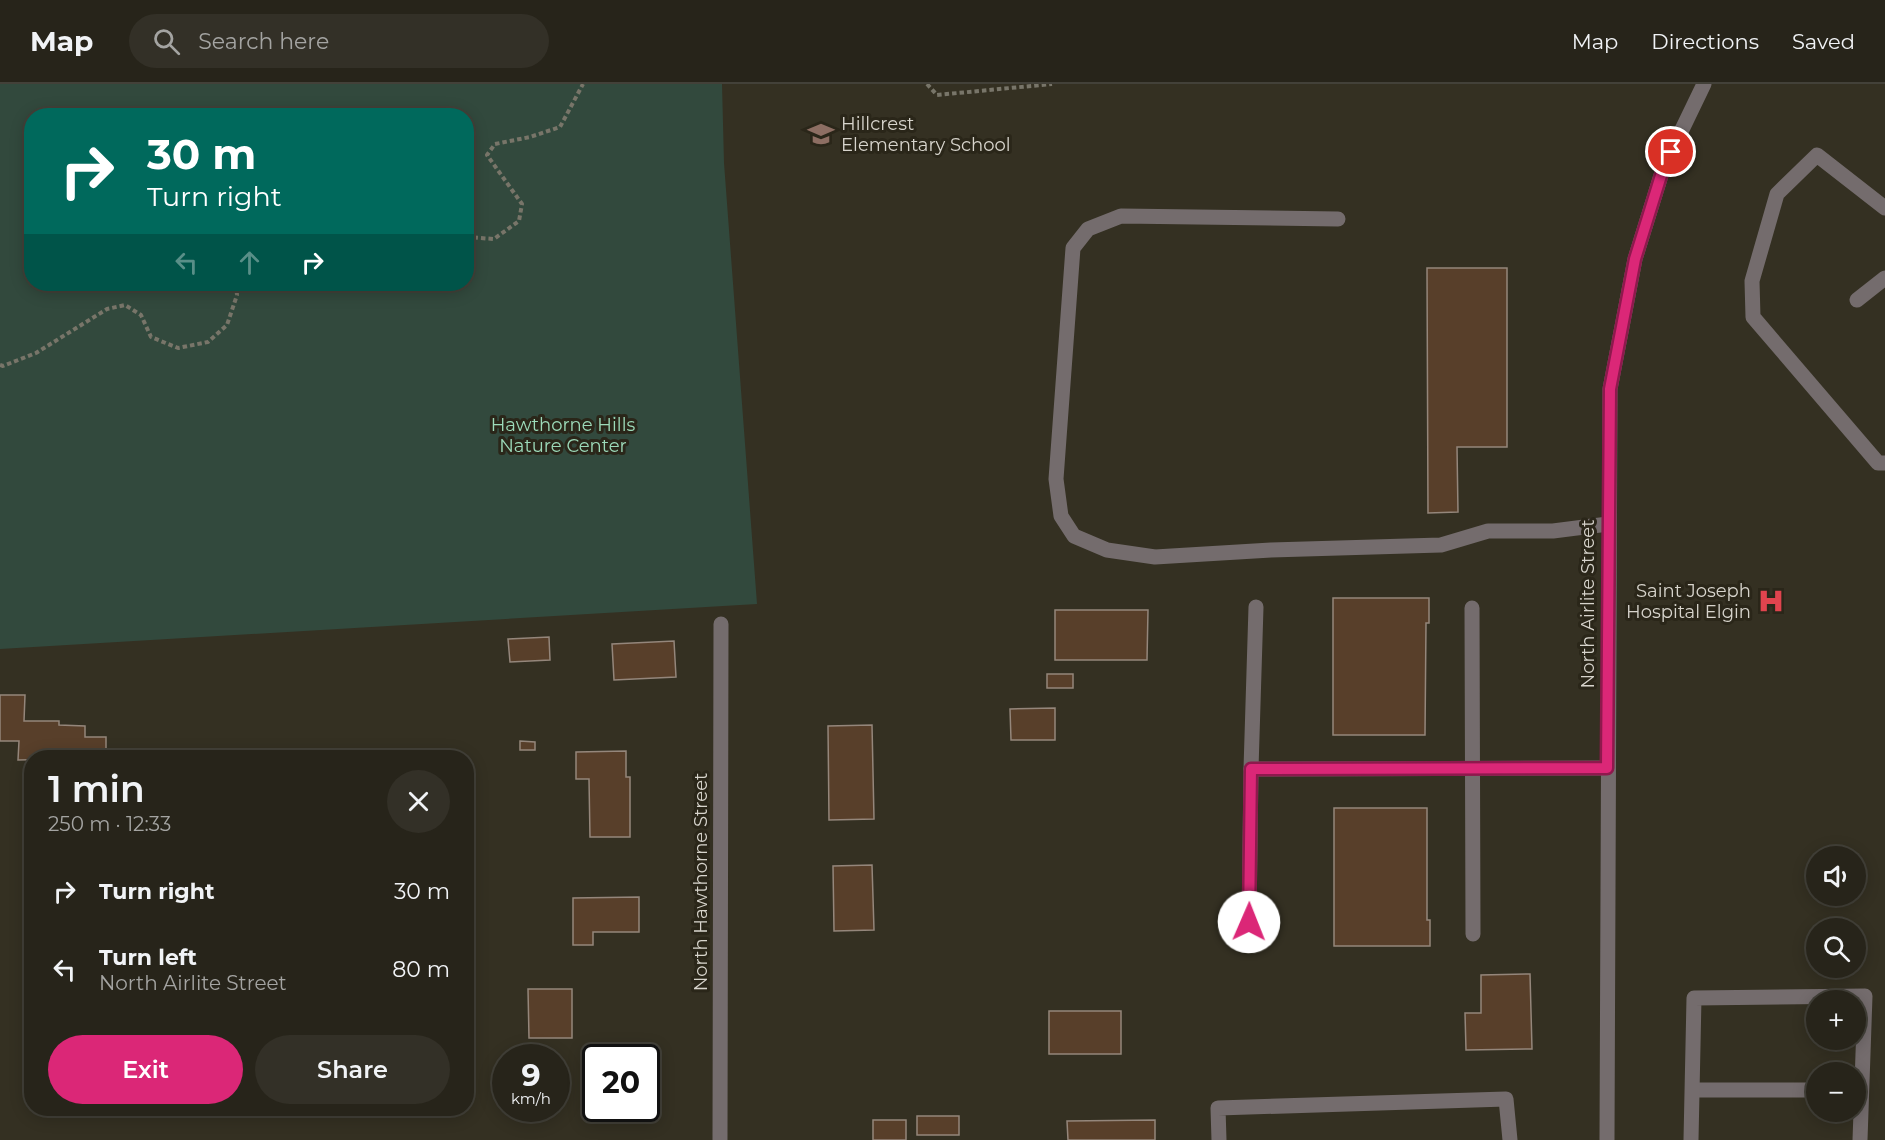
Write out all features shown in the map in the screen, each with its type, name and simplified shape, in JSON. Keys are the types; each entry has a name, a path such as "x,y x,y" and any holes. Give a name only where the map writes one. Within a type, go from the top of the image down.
{"street":[{"name":"North Airlite Street","path":"1607,1140 1610,389 1635,259 1663,169 1704,84"},
{"path":"1885,208 1817,155 1777,194 1752,281 1753,317 1878,464 1885,463"},
{"path":"1338,219 1122,216 1088,229 1073,248 1056,479 1061,516 1074,536 1107,550 1155,557 1271,550 1441,545 1488,531 1553,531 1608,524"},
{"path":"1857,300 1885,278"},
{"path":"1249,922 1256,607"},
{"path":"1472,608 1473,934"},
{"name":"North Hawthorne Street","path":"720,1140 721,624"},
{"path":"1251,769 1607,768"},
{"path":"1692,1140 1694,998 1865,996 1861,1062"},
{"path":"1694,1090 1806,1090"},
{"path":"1219,1140 1218,1108 1506,1099 1510,1140"},
{"path":"1860,1122 1860,1140"}],"path":[{"path":"474,238 494,239 519,222 522,204 486,155 495,144 530,137 560,127 582,84"},
{"path":"927,84 937,95 1052,84"},
{"path":"0,365 3,366 36,353 107,309 125,305 141,315 151,337 178,348 208,342 227,325 237,291"}],"green space":[{"name":"Hawthorne Hills Nature Center","path":"0,84 722,84 724,163 757,604 0,649"}],"building":[{"path":"1427,268 1507,268 1507,447 1457,447 1458,512 1428,513"},
{"path":"1333,598 1429,598 1429,623 1426,623 1425,735 1333,735"},
{"path":"1055,610 1148,610 1147,660 1055,660"},
{"path":"549,637 550,660 510,662 508,639"},
{"path":"674,641 676,677 614,680 612,644"},
{"path":"1047,674 1073,674 1073,688 1047,688"},
{"path":"0,695 25,695 24,721 59,721 59,725 85,726 85,737 106,737 106,750 24,750 24,760 18,760 19,741 0,741"},
{"path":"1055,708 1055,740 1011,740 1010,709"},
{"path":"872,725 874,819 829,820 828,726"},
{"path":"520,741 535,742 535,750 520,750"},
{"path":"626,751 626,777 630,777 630,837 590,837 589,779 576,779 576,752"},
{"path":"1334,808 1427,808 1427,920 1430,920 1430,946 1334,946"},
{"path":"872,865 874,930 834,931 833,866"},
{"path":"639,897 639,932 593,932 593,945 573,945 573,898"},
{"path":"1530,974 1532,1049 1466,1050 1465,1013 1481,1013 1481,975"},
{"path":"528,989 572,989 572,1038 529,1038"},
{"path":"1049,1011 1121,1011 1121,1054 1049,1054"},
{"path":"917,1116 959,1116 959,1135 917,1135"},
{"path":"873,1120 906,1120 906,1140 873,1140"},
{"path":"1155,1120 1155,1140 1068,1140 1067,1121"}],"place":[{"name":"Hillcrest Elementary School","path":"821,134"},
{"name":"Saint Joseph Hospital Elgin","path":"1771,601"}],"route":[{"path":"1249,922 1251,769 1607,768 1610,389 1635,259 1663,169 1671,152"}]}
